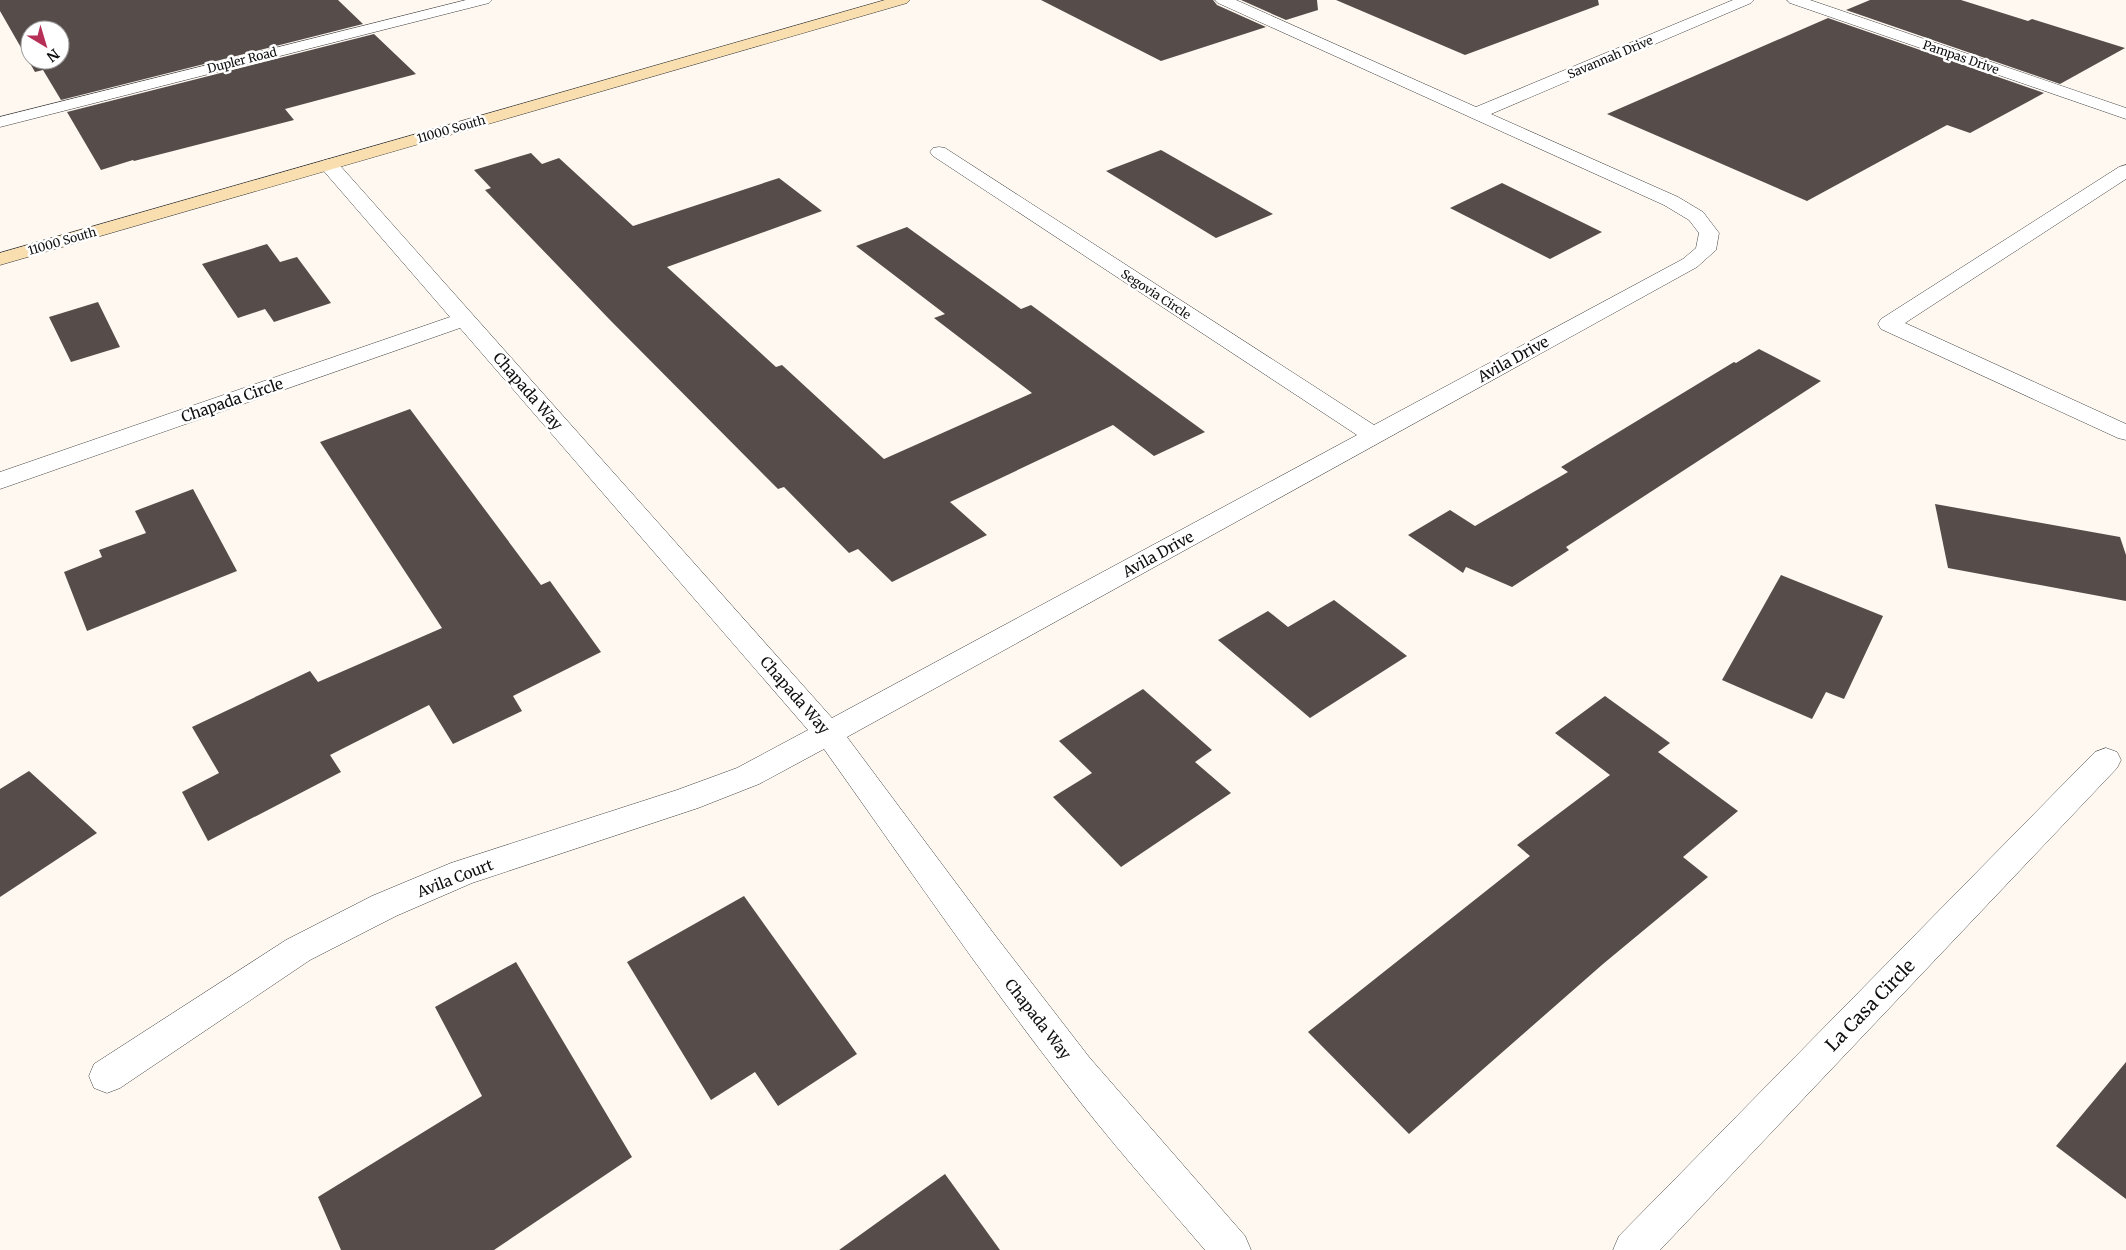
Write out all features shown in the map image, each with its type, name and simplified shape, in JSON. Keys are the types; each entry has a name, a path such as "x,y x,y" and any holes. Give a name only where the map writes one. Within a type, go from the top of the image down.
{"street":[{"name":"Dupler Road","path":"0,122 484,0"},
{"name":"11000 South","path":"0,259 902,0"},
{"name":"Avila Drive","path":"828,733 1690,263 1706,250 1708,233 1696,216 1671,202 1223,0"},
{"name":"Savannah Drive","path":"1475,114 1746,0"},
{"name":"Pampas Drive","path":"1795,0 2126,114"},
{"name":"Segovia Circle","path":"939,152 1373,435"},
{"name":"Chapada Way","path":"329,164 828,733 885,809 991,959 1077,1070 1231,1250"},
{"path":"2126,171 1890,324 2126,433"},
{"name":"Chapada Circle","path":"0,481 464,319"},
{"name":"Avila Court","path":"107,1076 298,950 384,906 462,873 687,799 748,776 828,733"},
{"name":"La Casa Circle","path":"1633,1250 2106,760"}],"building":[{"path":"0,0 338,0 363,24 61,100 43,70 70,70 70,20 20,20 20,46 0,11"},
{"path":"1041,0 1213,0 1217,5 1266,27 1161,61"},
{"path":"1241,0 1317,0 1318,10 1286,20"},
{"path":"1336,0 1598,0 1599,5 1465,55"},
{"path":"1870,0 1961,0 2028,21 2032,19 2125,48 2060,84 1846,10"},
{"path":"1828,18 2044,93 1970,133 1947,125 1807,201 1607,114"},
{"path":"374,34 416,74 285,109 294,120 133,160 101,170 67,112"},
{"path":"1161,150 1273,214 1216,238 1106,171"},
{"path":"531,153 542,164 559,158 633,226 779,178 822,211 667,267 776,367 782,365 884,459 1032,393 934,318 945,314 856,246 907,227 1021,309 1031,305 1205,432 1154,456 1113,425 950,502 987,535 892,582 858,549 849,553 784,487 778,489 611,321 485,190 491,188 474,170"},
{"path":"1502,183 1602,232 1550,259 1450,208"},
{"path":"267,244 280,262 297,257 331,303 274,322 265,309 238,318 202,264"},
{"path":"98,302 120,347 71,362 49,317"},
{"path":"1759,349 1821,381 1566,547 1569,550 1512,587 1466,567 1463,573 1408,535 1450,510 1475,526 1568,472 1561,467 1734,362 1736,363"},
{"path":"410,409 541,585 550,581 601,652 513,696 522,711 453,744 429,705 330,755 341,772 208,841 182,792 219,773 192,727 310,671 318,682 442,628 320,442"},
{"path":"193,489 237,571 87,631 64,572 102,557 99,550 146,533 135,511"},
{"path":"1935,504 2120,537 2126,555 2126,601 1948,568"},
{"path":"1781,575 1883,616 1844,699 1826,692 1812,719 1722,680"},
{"path":"1334,600 1407,656 1310,718 1218,640 1268,611 1288,627"},
{"path":"1143,689 1212,750 1195,762 1231,793 1121,867 1053,797 1092,773 1059,741"},
{"path":"1605,696 1670,743 1658,752 1738,811 1683,857 1708,877 1603,964 1409,1134 1308,1032 1530,856 1517,845 1610,775 1555,733"},
{"path":"29,771 97,833 0,897 0,789"},
{"path":"744,896 857,1054 778,1106 755,1072 711,1100 627,962"},
{"path":"516,962 632,1157 494,1250 341,1250 318,1197 482,1096 435,1007"},
{"path":"2126,1062 2126,1199 2056,1146"},
{"path":"945,1174 1000,1250 839,1250"}]}
